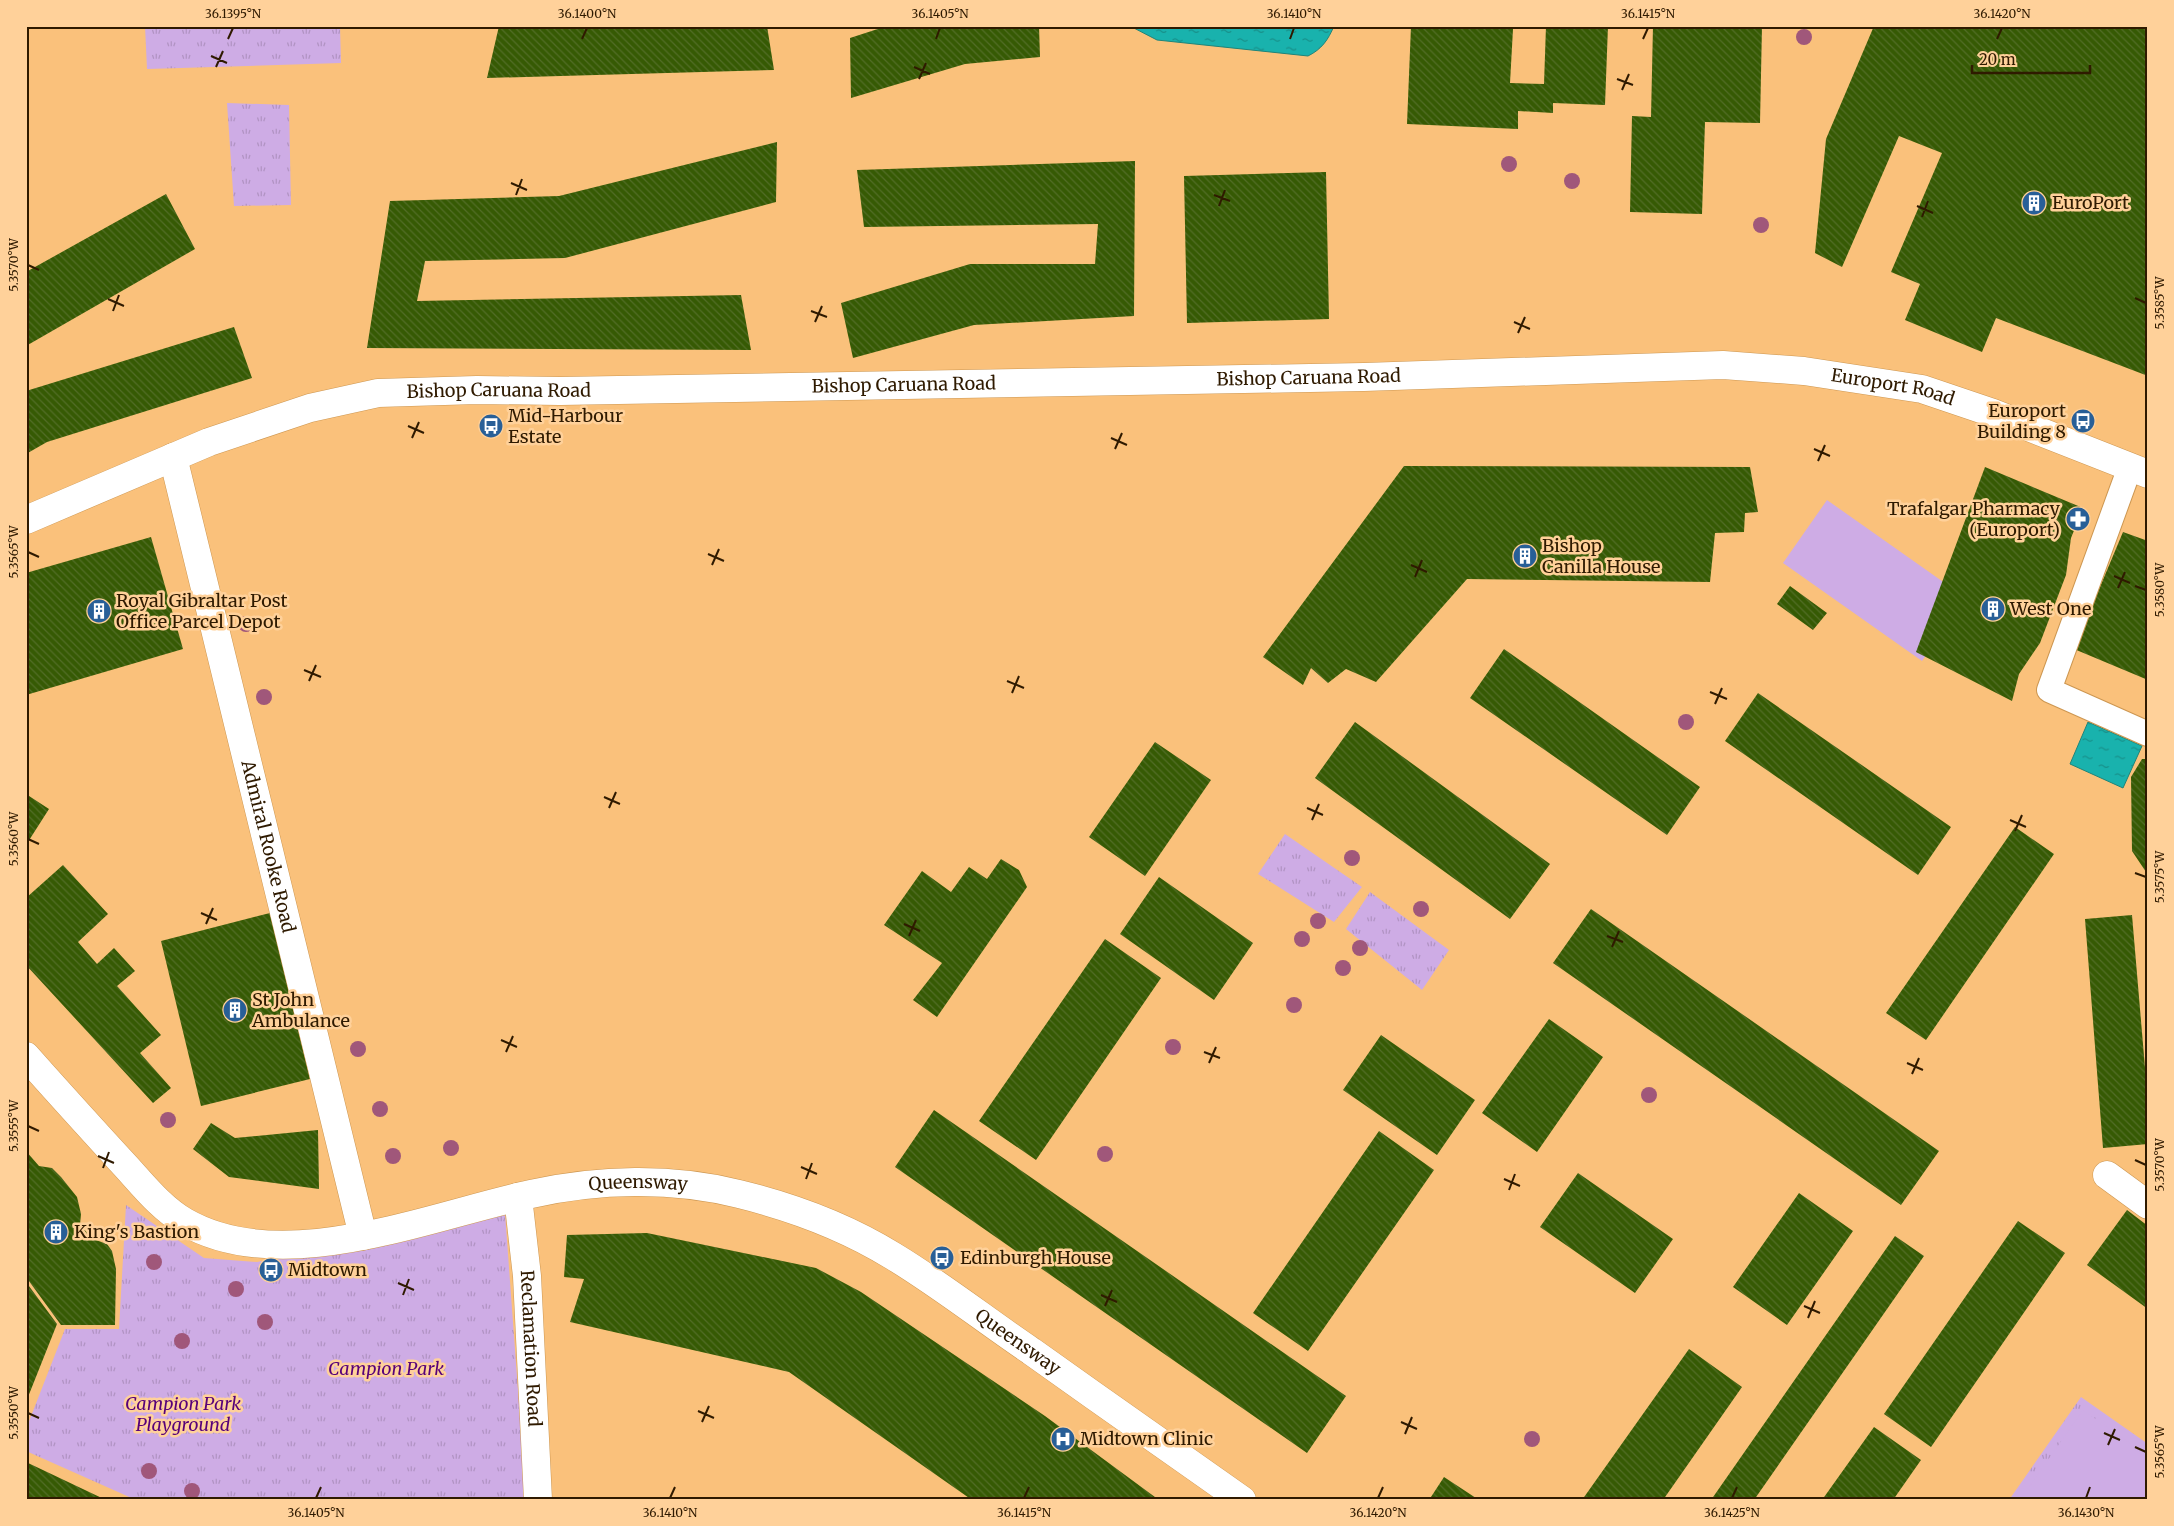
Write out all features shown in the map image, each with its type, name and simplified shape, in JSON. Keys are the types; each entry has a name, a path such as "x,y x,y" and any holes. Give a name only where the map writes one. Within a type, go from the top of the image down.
{"main road":[{"name":"Bishop Caruana Road","path":"26,520 209,442 310,408 378,393 1364,377 1723,365 1804,372"},
{"name":"Europort Road","path":"1804,372 1922,389 1993,413 2139,471"},
{"name":"Admiral Rooke Road","path":"173,457 362,1236"},
{"name":"Queensway","path":"26,1056 157,1200 183,1221 213,1234 248,1242 276,1246 314,1244 362,1236 518,1197 562,1188 605,1184 692,1184 740,1194 824,1221 892,1255 1242,1500"},
{"path":"2107,1175 2148,1205"},
{"name":"Reclamation Road","path":"518,1197 527,1276 538,1500"}],"street":[{"path":"2139,471 2049,690 2148,734"}],"green space":[{"path":"145,26 340,26 341,63 147,69"},
{"path":"227,103 289,105 291,205 234,206"},
{"path":"1827,500 1966,598 1922,661 1783,563"},
{"path":"1285,834 1362,887 1334,922 1258,874"},
{"path":"1370,892 1449,950 1422,990 1346,929"},
{"name":"Campion Park","path":"126,1205 204,1258 257,1262 505,1213 526,1500 136,1500 26,1451 26,1429 65,1329 119,1329"},
{"path":"2081,1397 2148,1444 2148,1493 2143,1500 2009,1500"},
{"path":"2083,1410 2148,1456 2148,1478 2132,1500 2020,1500"}],"water":[{"path":"1130,26 1334,26 1324,44 1308,56 1157,40"},
{"path":"2088,722 2142,746 2123,788 2070,764"}],"building":[{"path":"499,26 767,26 774,70 487,78"},
{"path":"887,26 1039,26 1040,57 965,64 851,98 850,38"},
{"path":"1411,26 1513,29 1510,83 1544,84 1546,26 1608,26 1605,105 1553,103 1553,113 1518,111 1518,129 1407,124"},
{"path":"1653,26 1762,26 1760,123 1705,122 1702,214 1630,212 1632,116 1651,117"},
{"name":"EuroPort","path":"1874,26 2148,26 2148,376 1996,318 1982,352 1905,320 1920,284 1891,272 1942,153 1899,136 1842,267 1815,253 1826,139"},
{"path":"777,142 776,202 565,258 425,261 417,301 741,295 751,350 367,348 390,201 559,196"},
{"path":"1135,161 1134,316 974,325 853,358 841,303 970,264 1095,264 1098,224 864,227 857,170"},
{"path":"1326,172 1329,319 1187,323 1184,176"},
{"path":"166,194 195,249 26,346 26,272"},
{"path":"234,327 252,378 47,442 26,454 26,391"},
{"name":"Bishop Canilla House","path":"1404,466 1750,467 1758,512 1745,513 1744,532 1715,533 1710,582 1467,579 1376,682 1346,669 1328,683 1311,668 1303,685 1263,657"},
{"name":"West One","path":"1985,467 2083,508 2071,538 2066,575 2040,643 2019,674 2012,701 1916,652"},
{"path":"2123,532 2148,541 2148,680 2074,649"},
{"name":"Royal Gibraltar Post Office Parcel Depot","path":"151,537 183,649 26,695 26,573"},
{"path":"1790,586 1827,613 1813,630 1777,604"},
{"path":"1504,649 1700,787 1667,835 1470,698"},
{"path":"1758,693 1951,827 1918,875 1725,741"},
{"path":"1355,722 1550,864 1510,919 1315,778"},
{"path":"1155,742 1211,780 1145,876 1089,837"},
{"path":"2142,759 2148,759 2148,875 2132,851 2131,777"},
{"path":"26,794 49,809 26,845"},
{"path":"2015,827 2054,854 1926,1040 1886,1013"},
{"path":"1001,859 1019,870 1027,887 937,1017 913,1000 942,963 884,925 922,871 951,892 969,867 987,879"},
{"path":"63,865 108,914 78,942 97,964 114,948 135,971 117,986 161,1035 140,1053 171,1088 153,1103 26,965 26,898"},
{"path":"1159,877 1253,943 1214,1000 1120,934"},
{"path":"1591,909 1939,1151 1901,1205 1553,963"},
{"name":"St John Ambulance","path":"270,913 310,1079 201,1106 161,941"},
{"path":"2132,915 2148,1103 2148,1144 2103,1148 2085,919"},
{"path":"1105,939 1161,978 1036,1160 979,1121"},
{"path":"1549,1019 1603,1057 1537,1152 1482,1113"},
{"path":"1381,1035 1475,1100 1437,1155 1343,1090"},
{"path":"934,1110 1346,1396 1307,1453 895,1167"},
{"path":"211,1123 235,1138 318,1130 319,1189 229,1177 193,1149"},
{"path":"1379,1131 1434,1170 1308,1351 1253,1313"},
{"name":"King's Bastion","path":"26,1151 39,1166 52,1168 61,1177 77,1197 81,1214 80,1225 93,1239 107,1244 112,1251 116,1269 115,1325 61,1325 26,1277"},
{"path":"1578,1173 1673,1239 1635,1293 1540,1227"},
{"path":"1799,1193 1853,1231 1787,1325 1733,1287"},
{"path":"2127,1210 2148,1226 2148,1309 2087,1265"},
{"path":"2018,1221 2065,1253 1931,1447 1884,1414"},
{"path":"647,1233 816,1268 861,1292 1045,1416 1159,1500 972,1500 789,1372 570,1322 584,1279 564,1277 567,1235"},
{"path":"1895,1236 1924,1256 1754,1500 1711,1500"},
{"path":"26,1282 57,1324 26,1402"},
{"path":"1689,1349 1742,1387 1663,1500 1582,1500"},
{"path":"1874,1427 1921,1460 1893,1500 1822,1500"},
{"path":"26,1462 106,1500 26,1500"},
{"path":"1444,1477 1479,1500 1429,1500"},
{"path":"593,1497 614,1498 614,1500 593,1500"}],"place":[{"name":"EuroPort","path":"2034,203"},
{"name":"Europort Building 8","path":"2083,421"},
{"name":"Mid-Harbour Estate","path":"491,426"},
{"name":"Trafalgar Pharmacy (Europort)","path":"2078,519"},
{"name":"Bishop Canilla House","path":"1525,556"},
{"name":"West One","path":"1993,609"},
{"name":"Royal Gibraltar Post Office Parcel Depot","path":"99,611"},
{"name":"St John Ambulance","path":"235,1010"},
{"name":"King's Bastion","path":"56,1232"},
{"name":"Edinburgh House","path":"942,1258"},
{"name":"Midtown","path":"271,1270"},
{"name":"Midtown Clinic","path":"1063,1439"}],"park label":[{"name":"Campion Park Playground","path":"183,1414"}]}
